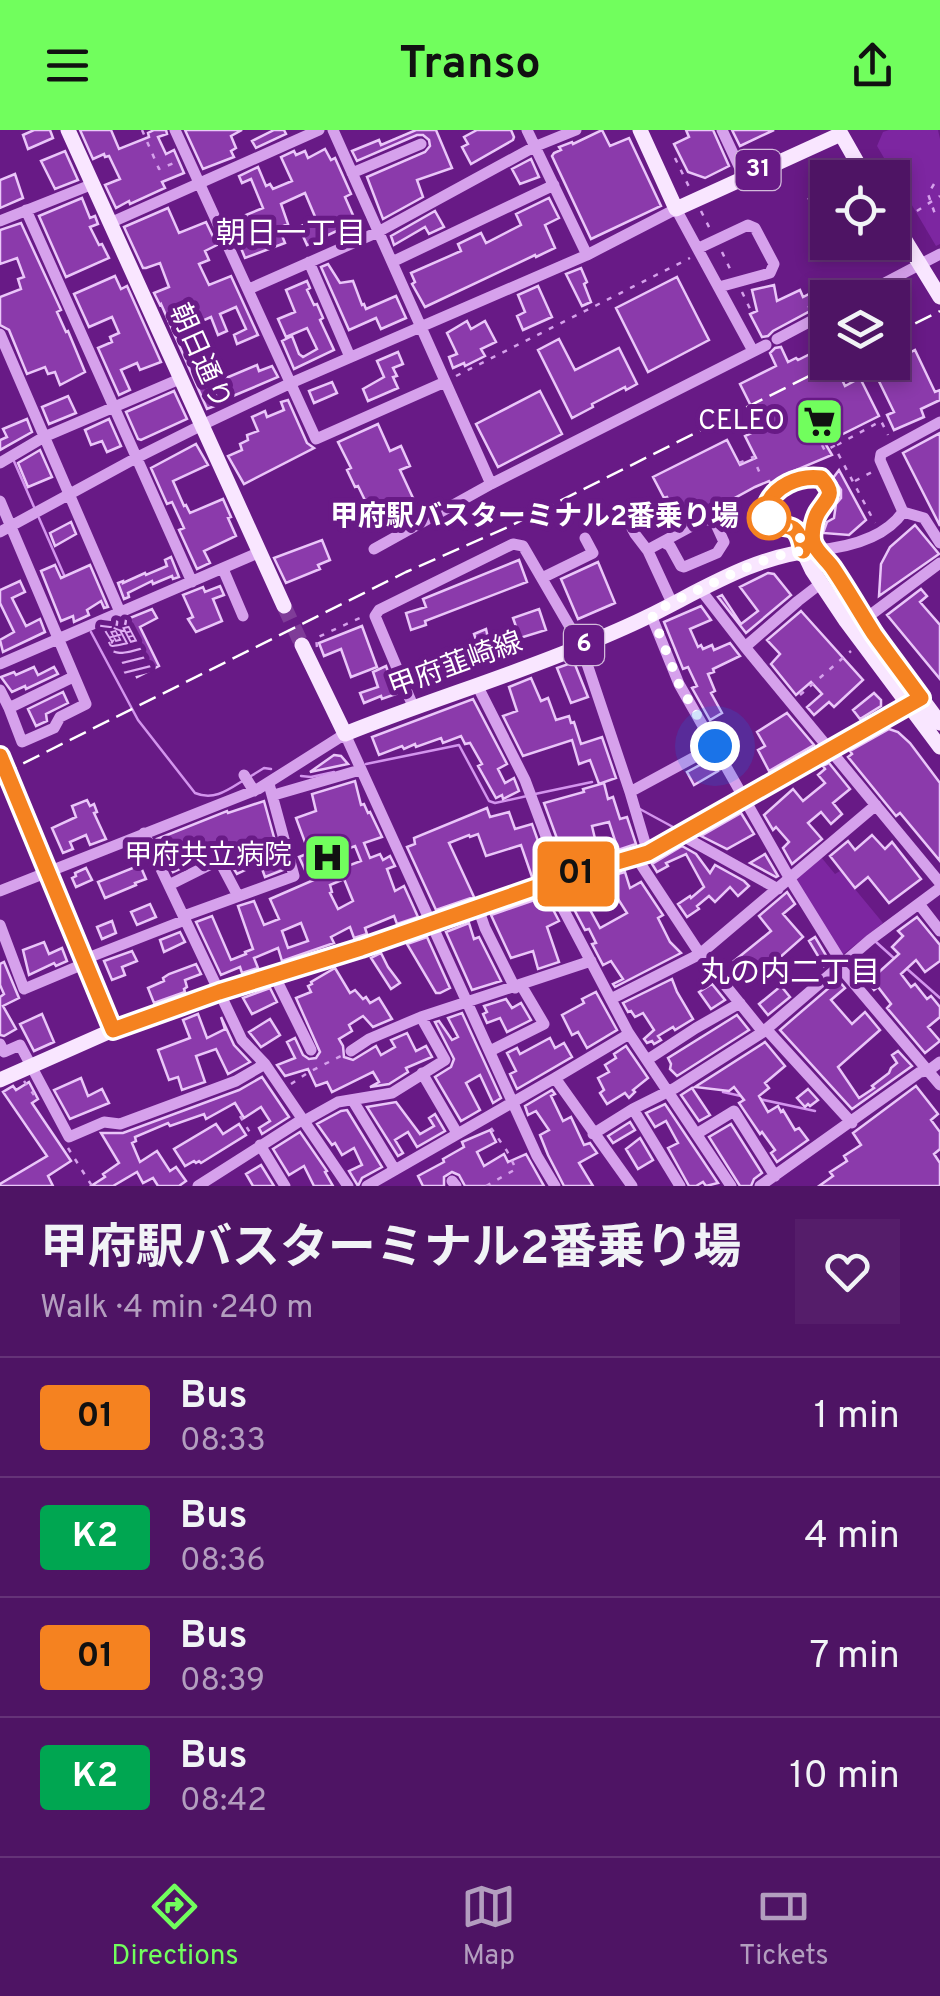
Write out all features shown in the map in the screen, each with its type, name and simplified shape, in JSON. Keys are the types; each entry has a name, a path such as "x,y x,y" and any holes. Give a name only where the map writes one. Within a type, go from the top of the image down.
{"main road":[{"name":"朝日通り","path":"68,130 284,606"},
{"path":"640,130 676,209"},
{"name":"31","path":"676,209 844,135 857,160"},
{"path":"910,247 940,297"},
{"path":"811,551 820,584 862,642 940,723"},
{"path":"811,551 829,563 940,747"},
{"name":"甲府韮崎線","path":"345,734 581,646 745,568 790,553 811,551"},
{"path":"305,651 345,734"},
{"path":"0,1080 113,1030 219,992 642,855 915,701"}],"street":[{"path":"175,130 316,439 445,382"},
{"path":"110,223 319,130"},
{"path":"334,130 491,484"},
{"path":"527,130 587,254"},
{"path":"250,290 378,232 534,147 576,130"},
{"path":"722,130 744,177"},
{"path":"352,173 421,144"},
{"path":"0,220 93,184"},
{"path":"392,262 554,185"},
{"path":"6,529 202,425 587,254 676,209 753,351"},
{"path":"26,210 192,582"},
{"path":"699,248 748,225 756,228 774,264 770,273 719,287"},
{"path":"890,280 940,254"},
{"path":"308,262 350,357"},
{"path":"374,549 491,484 810,321"},
{"path":"0,334 120,612"},
{"path":"0,463 44,437 182,378"},
{"path":"903,512 880,460 881,454 892,444 940,422"},
{"path":"821,478 829,496 826,504 791,526 777,526 769,518 766,508 774,492 801,479 821,478"},
{"path":"0,501 6,529 86,704 60,717 54,728 22,742 0,690"},
{"path":"811,551 819,511"},
{"path":"903,512 924,518 940,541"},
{"path":"811,551 843,547 872,536 890,526 903,512"},
{"path":"648,551 710,519 724,542 717,552 684,567 669,542"},
{"path":"627,520 648,551 672,603"},
{"path":"791,526 811,551"},
{"path":"542,578 593,553 586,538"},
{"path":"413,706 376,616 379,610 513,544 523,546 581,646 630,792 642,855 700,954 765,1031 852,1122"},
{"path":"0,664 260,552"},
{"path":"865,619 940,564"},
{"path":"223,568 243,616"},
{"path":"744,647 820,584"},
{"path":"593,1134 765,1031 940,885 700,589"},
{"path":"652,615 679,684 840,965 940,1085"},
{"path":"8,708 72,677"},
{"path":"477,685 525,780 556,881 591,961 629,1034 731,1186"},
{"path":"272,789 345,734 537,1156 555,1186"},
{"path":"630,792 715,746"},
{"path":"0,756 113,1030"},
{"path":"0,890 144,833 249,783 272,789 360,770"},
{"path":"0,926 24,988 184,918 294,876 272,789"},
{"path":"611,999 700,954 876,806"},
{"path":"144,833 242,1040 265,1064 348,1186"},
{"path":"680,834 778,889"},
{"path":"169,885 220,860 238,896"},
{"path":"919,904 940,930"},
{"path":"478,908 485,928 544,1024 490,1051"},
{"path":"351,1051 421,1017 591,961"},
{"path":"274,976 311,1050"},
{"path":"648,1060 740,1003"},
{"path":"198,1186 338,1102 392,1093 445,1060 421,1017"},
{"path":"367,1186 629,1034"},
{"path":"0,1044 4,1052 20,1046 70,1137 104,1122 120,1124 236,1081 265,1064"},
{"path":"760,1186 920,1072 940,1062"},
{"path":"422,1073 457,1132"},
{"path":"555,1078 632,1186"},
{"path":"353,1100 394,1170"},
{"path":"634,1109 680,1186"},
{"path":"698,1133 734,1111 775,1176"},
{"path":"259,1146 285,1186"}],"path":[{"path":"142,130 159,169 188,158"},
{"path":"675,158 685,179"},
{"path":"934,184 928,194 935,214"},
{"path":"910,213 940,196"},
{"path":"445,382 685,260"},
{"path":"822,445 824,451 882,421 892,444"},
{"path":"834,446 878,529"},
{"path":"739,463 752,457 761,476"},
{"path":"853,482 879,468"},
{"path":"305,651 318,652 316,638 370,613 376,616"},
{"path":"792,702 862,642"},
{"path":"283,1090 351,1051"},
{"path":"240,1116 259,1146"},
{"path":"486,1117 516,1169 486,1186"}],"shaded area":[{"path":"938,130 940,244 936,246 910,202 910,160 885,160 877,146 883,132"},
{"path":"821,857 835,874 840,871 883,923 841,956 795,880"}],"building":[{"path":"50,130 53,138 28,149 23,135"},
{"path":"80,130 111,130 119,149 149,137 148,133 154,130 166,130 167,134 158,137 166,154 174,150 184,173 162,182 165,188 116,208 105,185 120,179 109,156 93,159"},
{"path":"185,130 242,130 231,136 236,148 231,151 234,157 203,169"},
{"path":"274,130 284,130 286,134 256,148 252,141"},
{"path":"416,130 436,130 452,168 417,180 423,197 383,219 367,177 425,152 429,140 417,135 357,161 352,151 379,140 381,145"},
{"path":"477,130 511,130 514,137 471,164 462,147 468,144 464,137"},
{"path":"602,130 610,146 629,138 661,206 591,239 552,156 561,150 559,147"},
{"path":"686,130 713,130 729,166 705,178 688,172 674,144 689,137"},
{"path":"732,130 774,130 740,146"},
{"path":"325,149 331,160 335,158 351,194 345,197 356,222 307,245 299,227 316,219 305,193 281,204 288,224 279,228 285,243 245,258 233,236 251,229 246,215 263,208 251,179 242,183 239,176 258,167 266,186 270,184 273,189 292,181 281,157 305,151 308,158"},
{"path":"65,151 78,180 55,189 41,161"},
{"path":"531,159 539,177 520,184 512,169"},
{"path":"15,174 23,198 0,208 0,180"},
{"path":"82,198 90,218 95,216 98,224 90,227 109,258 66,277 39,216"},
{"path":"549,198 559,218 545,225 555,248 425,307 412,284 415,282 411,273 461,251 458,244 481,233 486,243 521,225 516,214"},
{"path":"168,208 179,233 206,222 217,245 205,251 209,260 199,264 209,285 231,276 258,335 237,344 234,335 246,329 236,307 220,314 227,331 218,335 211,317 195,324 194,338 201,354 211,354 218,368 206,373 220,404 207,409 154,293 169,287 160,263 143,268 124,227"},
{"path":"435,211 444,227 429,234 425,227 394,245 391,236"},
{"path":"21,223 85,372 60,385 55,372 48,374 45,367 27,374 9,330 0,325 0,297 21,289 18,279 24,277 17,258 0,264 0,230"},
{"path":"328,264 340,283 353,281 366,309 396,296 406,318 381,329 376,318 349,330 321,267"},
{"path":"581,268 591,302 582,306 566,274"},
{"path":"115,276 121,289 127,286 161,362 140,370 137,363 121,370 130,390 119,395 98,348 112,342 110,337 119,333 112,317 89,327 74,294"},
{"path":"677,277 709,340 648,372 616,308"},
{"path":"307,281 307,290 314,305 317,304 334,350 294,369 282,341 292,336 303,357 317,349 307,328 286,337 278,319 295,312 286,290"},
{"path":"774,285 777,301 800,290 803,297 810,294 810,311 762,337 750,314 757,311 752,290"},
{"path":"538,286 552,317 523,330 517,316 525,312 518,295"},
{"path":"467,321 471,329 485,321 496,342 481,349 485,356 453,368 449,357 457,354 447,333"},
{"path":"559,339 575,370 619,348 637,384 592,404 593,407 572,418 538,350"},
{"path":"781,347 788,362 810,354 810,380 842,380 845,386 861,380 879,416 825,443 832,455 771,484 769,481 755,487 724,504 720,513 702,511 681,521 653,477 727,440 740,465 756,458 745,436 762,428 740,384 776,366 770,353 775,348"},
{"path":"915,350 935,392 940,390 940,400 921,409 924,417 894,430 887,415 894,412 878,380 910,380 910,353"},
{"path":"398,352 403,364 393,368 397,376 393,377 398,388 368,401 363,389 384,377 377,361"},
{"path":"257,365 259,371 272,366 278,377 233,396 226,378"},
{"path":"332,382 337,393 314,403 309,391"},
{"path":"174,391 187,419 138,439 126,412"},
{"path":"540,391 562,434 498,467 476,424"},
{"path":"68,396 76,413 49,424 42,407"},
{"path":"288,400 307,443 314,448 244,484 228,456 242,450 240,444 248,440 247,435 258,431 252,417 265,411 267,417 284,410 281,402"},
{"path":"27,419 32,432 0,450 0,440 7,437 3,429"},
{"path":"109,419 121,446 107,452 102,441 91,445 85,430"},
{"path":"378,424 390,451 401,446 410,466 400,470 413,498 406,502 411,512 378,527 347,470 351,468 338,442"},
{"path":"940,433 940,526 903,453"},
{"path":"196,444 208,465 173,481 190,513 223,499 236,536 204,551 210,563 197,569 179,530 184,528 172,502 167,504 151,468"},
{"path":"40,450 52,477 28,487 18,463"},
{"path":"839,470 866,520 849,535 823,533 841,498 833,478"},
{"path":"71,522 76,534 55,546 50,533"},
{"path":"915,525 939,554 879,596 881,564 890,547"},
{"path":"322,540 330,560 318,565 320,569 286,583 274,558"},
{"path":"171,557 179,577 153,584 152,581 124,599 118,583 167,566 165,560"},
{"path":"519,560 527,582 411,630 406,613 426,607 423,599"},
{"path":"598,562 615,603 578,619 561,579"},
{"path":"55,565 61,578 90,565 108,607 104,608 101,601 87,610 89,615 74,622 73,616 61,621 41,571"},
{"path":"768,573 774,574 791,595 746,633 718,597 722,595 741,624 758,611 740,587"},
{"path":"20,581 25,592 12,598 26,626 40,619 45,632 3,652 0,640 14,632 0,603 0,590"},
{"path":"220,586 224,595 213,599 222,621 196,632 188,619 193,617 183,595 203,587 205,592"},
{"path":"921,589 927,596 920,602 940,625 940,679 887,615"},
{"path":"701,606 711,620 690,629 698,647 712,645 714,650 730,643 740,656 708,674 715,691 711,693 722,713 710,720 664,622"},
{"path":"152,609 157,618 140,627 159,666 137,677 120,641 133,635 125,620"},
{"path":"539,609 546,630 520,638 513,618"},
{"path":"801,611 863,680 834,707 829,702 814,715 807,707 822,694 811,682 796,695 771,664 780,654 767,640"},
{"path":"362,626 377,667 351,677 341,649 324,656 319,643"},
{"path":"486,629 491,652 481,655 474,634"},
{"path":"574,662 588,697 571,703 557,668"},
{"path":"386,666 396,694 364,703 360,693 378,687 373,672"},
{"path":"34,667 38,675 54,667 58,674 12,692 1,677 14,672 16,675"},
{"path":"531,678 541,701 548,698 556,720 569,716 574,722 581,744 602,737 616,778 599,784 590,760 579,764 572,740 523,756 503,716 517,711 509,687"},
{"path":"63,692 68,703 46,714 47,721 36,726 28,709"},
{"path":"874,693 881,706 860,719 853,710"},
{"path":"473,699 507,764 498,769 505,783 514,778 519,791 496,798 478,766 482,764 461,736 443,743 441,738 416,747 402,746 379,755 372,737"},
{"path":"787,713 814,745 769,771 758,750 765,746 757,732"},
{"path":"889,729 910,743 940,783 940,861 900,813 896,816 848,757 850,751"},
{"path":"334,755 348,764 310,772"},
{"path":"711,759 718,771 694,785 687,772"},
{"path":"829,763 850,789 833,803 842,814 831,824 821,812 808,823 822,839 792,864 783,848 789,842 776,827 773,830 764,815 793,789 803,801 825,783 818,775"},
{"path":"355,781 361,805 370,812 382,837 364,843 370,858 380,854 383,860 390,856 395,866 387,869 395,891 404,886 418,917 397,924 394,916 365,928 367,934 354,938 350,927 331,937 334,943 282,961 278,948 254,958 258,968 242,973 240,967 221,975 196,922 212,916 231,960 253,949 238,906 254,901 264,925 279,919 270,899 316,879 312,868 305,870 299,857 309,853 296,818 316,811 312,794","holes":["355,846 361,861 345,867 339,852","344,879 353,901 338,909 330,885","301,923 308,941 288,948 282,931"]},
{"path":"604,783 620,819 627,817 636,844 618,850 609,822 592,826 599,856 567,866 544,803"},
{"path":"87,800 90,806 94,804 106,839 90,845 86,835 70,842 73,849 63,853 52,828 76,817 72,806"},
{"path":"264,801 283,870 265,877 260,863 237,874 223,852 207,855 182,847 191,864 173,872 157,839"},
{"path":"487,808 490,817 509,812 515,829 532,824 549,872 532,877 521,845 486,856 478,834 469,835 449,843 474,897 436,910 407,847 415,844 414,838"},
{"path":"741,813 754,834 727,849 701,836"},
{"path":"872,835 885,849 892,842 921,879 889,903 868,877 855,888 830,856 848,841 855,850"},
{"path":"682,846 696,854 710,873 715,865 749,886 738,896 730,887 715,902 709,896 687,917 678,904 704,887 686,854 657,872 652,864"},
{"path":"765,854 778,876 750,863"},
{"path":"140,865 146,879 105,898 98,882"},
{"path":"86,868 92,880 76,887 72,878"},
{"path":"625,872 630,888 641,882 663,915 658,918 670,942 681,953 615,987 613,984 623,979 611,961 603,965 589,929 585,930 565,892 577,886 600,928 627,913 607,877"},
{"path":"787,892 795,904 783,914 803,937 769,967 765,963 757,970 749,961 740,968 734,961 771,931 759,916"},
{"path":"546,896 559,921 547,927 559,962 538,969 533,951 511,958 491,915"},
{"path":"150,904 156,917 137,925 131,912"},
{"path":"917,917 940,945 940,961 925,972 916,960 901,974 911,987 915,984 940,1007 940,1017 928,1027 940,1041 925,1053 887,1008 891,1004 878,987 874,990 868,982 899,954 892,947 903,936 898,931"},
{"path":"112,921 116,933 102,939 97,927"},
{"path":"469,923 474,939 479,937 501,981 472,990 446,932"},
{"path":"180,932 185,942 164,952 160,940"},
{"path":"427,937 450,988 440,993 436,993 407,944"},
{"path":"815,937 830,962 824,966 809,941"},
{"path":"44,942 49,954 62,948 67,961 29,975 23,950"},
{"path":"132,951 137,961 122,967 125,975 112,980 104,961"},
{"path":"381,953 400,983 391,989 371,958"},
{"path":"4,962 19,998 3,1006 16,1029 4,1036 0,1035 0,997 4,994 0,964"},
{"path":"196,964 201,974 185,980 185,992 154,1003 148,988 164,981 169,974"},
{"path":"335,968 350,993 355,990 370,1003 379,998 392,1019 373,1027 363,1016 349,1025 352,1031 339,1039 344,1057 353,1060 376,1046 381,1055 395,1047 391,1040 407,1033 416,1051 426,1046 432,1057 406,1068 408,1072 389,1084 370,1087 379,1082 373,1072 332,1092 327,1082 316,1086 308,1069 285,1076 277,1065 295,1058 287,1042 295,1038 309,1059 320,1052 296,998 311,992 311,982"},
{"path":"672,979 693,1019 658,1036 661,1040 654,1044 647,1043 644,1039 654,1030 643,1013 635,1017 623,1003"},
{"path":"838,980 845,988 831,1000 852,1024 865,1012 880,1030 838,1067 859,1098 889,1073 897,1063 892,1055 898,1051 912,1066 852,1109 780,1030"},
{"path":"712,984 725,1000 711,1009 699,992"},
{"path":"781,986 790,997 768,1015 759,1004"},
{"path":"270,988 277,1002 252,1014 243,998"},
{"path":"596,992 617,1030 587,1048 578,1032 572,1035 562,1015"},
{"path":"506,999 512,1008 521,1003 531,1020 507,1032 500,1018 487,1023 483,1014 487,1012 484,1006"},
{"path":"462,1013 501,1098 493,1103 480,1075 466,1083 480,1110 461,1121 435,1077 451,1067 454,1059 435,1022 439,1021 452,1040 458,1037 448,1018"},
{"path":"42,1014 54,1042 34,1051 20,1024"},
{"path":"198,1014 207,1038 225,1029 221,1017 234,1045 250,1062 228,1074 216,1049 196,1056 205,1082 182,1090 178,1077 169,1080 158,1050 190,1038 183,1020"},
{"path":"737,1015 749,1030 677,1076 670,1069 668,1058"},
{"path":"270,1019 280,1035 261,1047 249,1032"},
{"path":"550,1038 555,1048 564,1043 572,1057 517,1089 510,1074 516,1071 507,1053 517,1048 520,1054"},
{"path":"765,1042 785,1066 765,1083 769,1088 759,1096 768,1112 778,1106 795,1130 799,1128 808,1140 777,1162 771,1153 775,1150 739,1103 744,1100 734,1087 729,1091 695,1087"},
{"path":"626,1046 648,1078 629,1098 625,1093 607,1104 600,1093 604,1090 598,1078 609,1072 605,1065"},
{"path":"262,1077 289,1117 262,1134 259,1128 270,1121 261,1107 244,1118 235,1103 206,1119 204,1114 170,1126 168,1123 135,1137 132,1143 140,1162 157,1151 170,1171 176,1167 186,1181 179,1186 158,1186 153,1178 143,1183 137,1172 113,1186 91,1186 119,1163 101,1133 123,1133 239,1090"},
{"path":"81,1078 88,1096 102,1089 109,1103 70,1119 54,1090"},
{"path":"29,1082 38,1099 32,1103 71,1161 48,1176 53,1186 0,1186 47,1156 3,1092"},
{"path":"916,1086 938,1114 931,1120 940,1132 940,1149 934,1154 940,1163 940,1186 819,1186 833,1176 830,1172 847,1161 844,1156 861,1145 853,1133"},
{"path":"692,1088 710,1115 699,1121 681,1095"},
{"path":"808,1089 818,1100 805,1107 797,1098"},
{"path":"552,1090 563,1121 571,1117 584,1145 590,1143 597,1153 579,1163 593,1186 564,1186 540,1135 549,1130 536,1111 528,1115 525,1106"},
{"path":"396,1102 420,1134 434,1126 429,1118 435,1114 445,1131 417,1147 408,1132 395,1140 403,1153 398,1156 367,1107"},
{"path":"665,1104 718,1183 689,1186 668,1148 678,1143 666,1121 655,1127 646,1113"},
{"path":"347,1110 382,1167 362,1178 358,1186 349,1171 362,1165 354,1148 342,1155 317,1124"},
{"path":"630,1122 635,1130 613,1143 608,1136"},
{"path":"216,1124 223,1134 239,1124 246,1135 201,1163 194,1161 185,1166 174,1149"},
{"path":"731,1124 762,1173 751,1186 740,1186 709,1137"},
{"path":"490,1130 496,1142 477,1152 484,1166 504,1154 508,1162 526,1154 544,1186 465,1186 459,1175 452,1172 444,1177 444,1186 423,1186 418,1176 464,1147 462,1142"},
{"path":"300,1132 333,1186 314,1186 304,1166 289,1175 273,1149"},
{"path":"640,1138 653,1160 638,1169 626,1149"},
{"path":"261,1165 274,1186 253,1186 246,1174"}],"waterway":[{"name":"濁川","path":"13,459 34,507"},
{"name":"濁川","path":"39,518 64,575"},
{"name":"濁川","path":"91,632 138,720 195,793 215,795 244,780"},
{"name":"濁川","path":"366,764 459,745 489,801 527,796"},
{"name":"濁川","path":"251,776 264,768 271,769"},
{"name":"濁川","path":"301,776 334,772"},
{"name":"濁川","path":"535,794 592,782"},
{"name":"濁川","path":"638,808 673,827"},
{"name":"濁川","path":"876,942 896,960"},
{"name":"濁川","path":"906,968 940,998"},
{"path":"723,1092 741,1096"},
{"path":"759,1099 815,1111"}],"tunnel":[{"path":"284,606 302,645"}],"railway":[{"path":"910,326 940,311"},
{"path":"0,775 810,376"}],"bus line":[{"name":"01","path":"0,756 113,1030 562,878 648,853 921,698 814,546 814,524 829,496 821,478 801,479 774,492 766,508 774,524 796,529 803,551"}],"place":[{"name":"CELEO","path":"820,422"},
{"name":"甲府駅バスターミナル2番乗り場","path":"769,518"},
{"name":"甲府共立病院","path":"327,857"}],"district":[{"name":"朝日一丁目","path":"291,235"},
{"name":"丸の内二丁目","path":"790,974"}],"route":[{"path":"715,746 679,684 652,615 745,568 803,551 796,529 777,526 769,518"}]}
